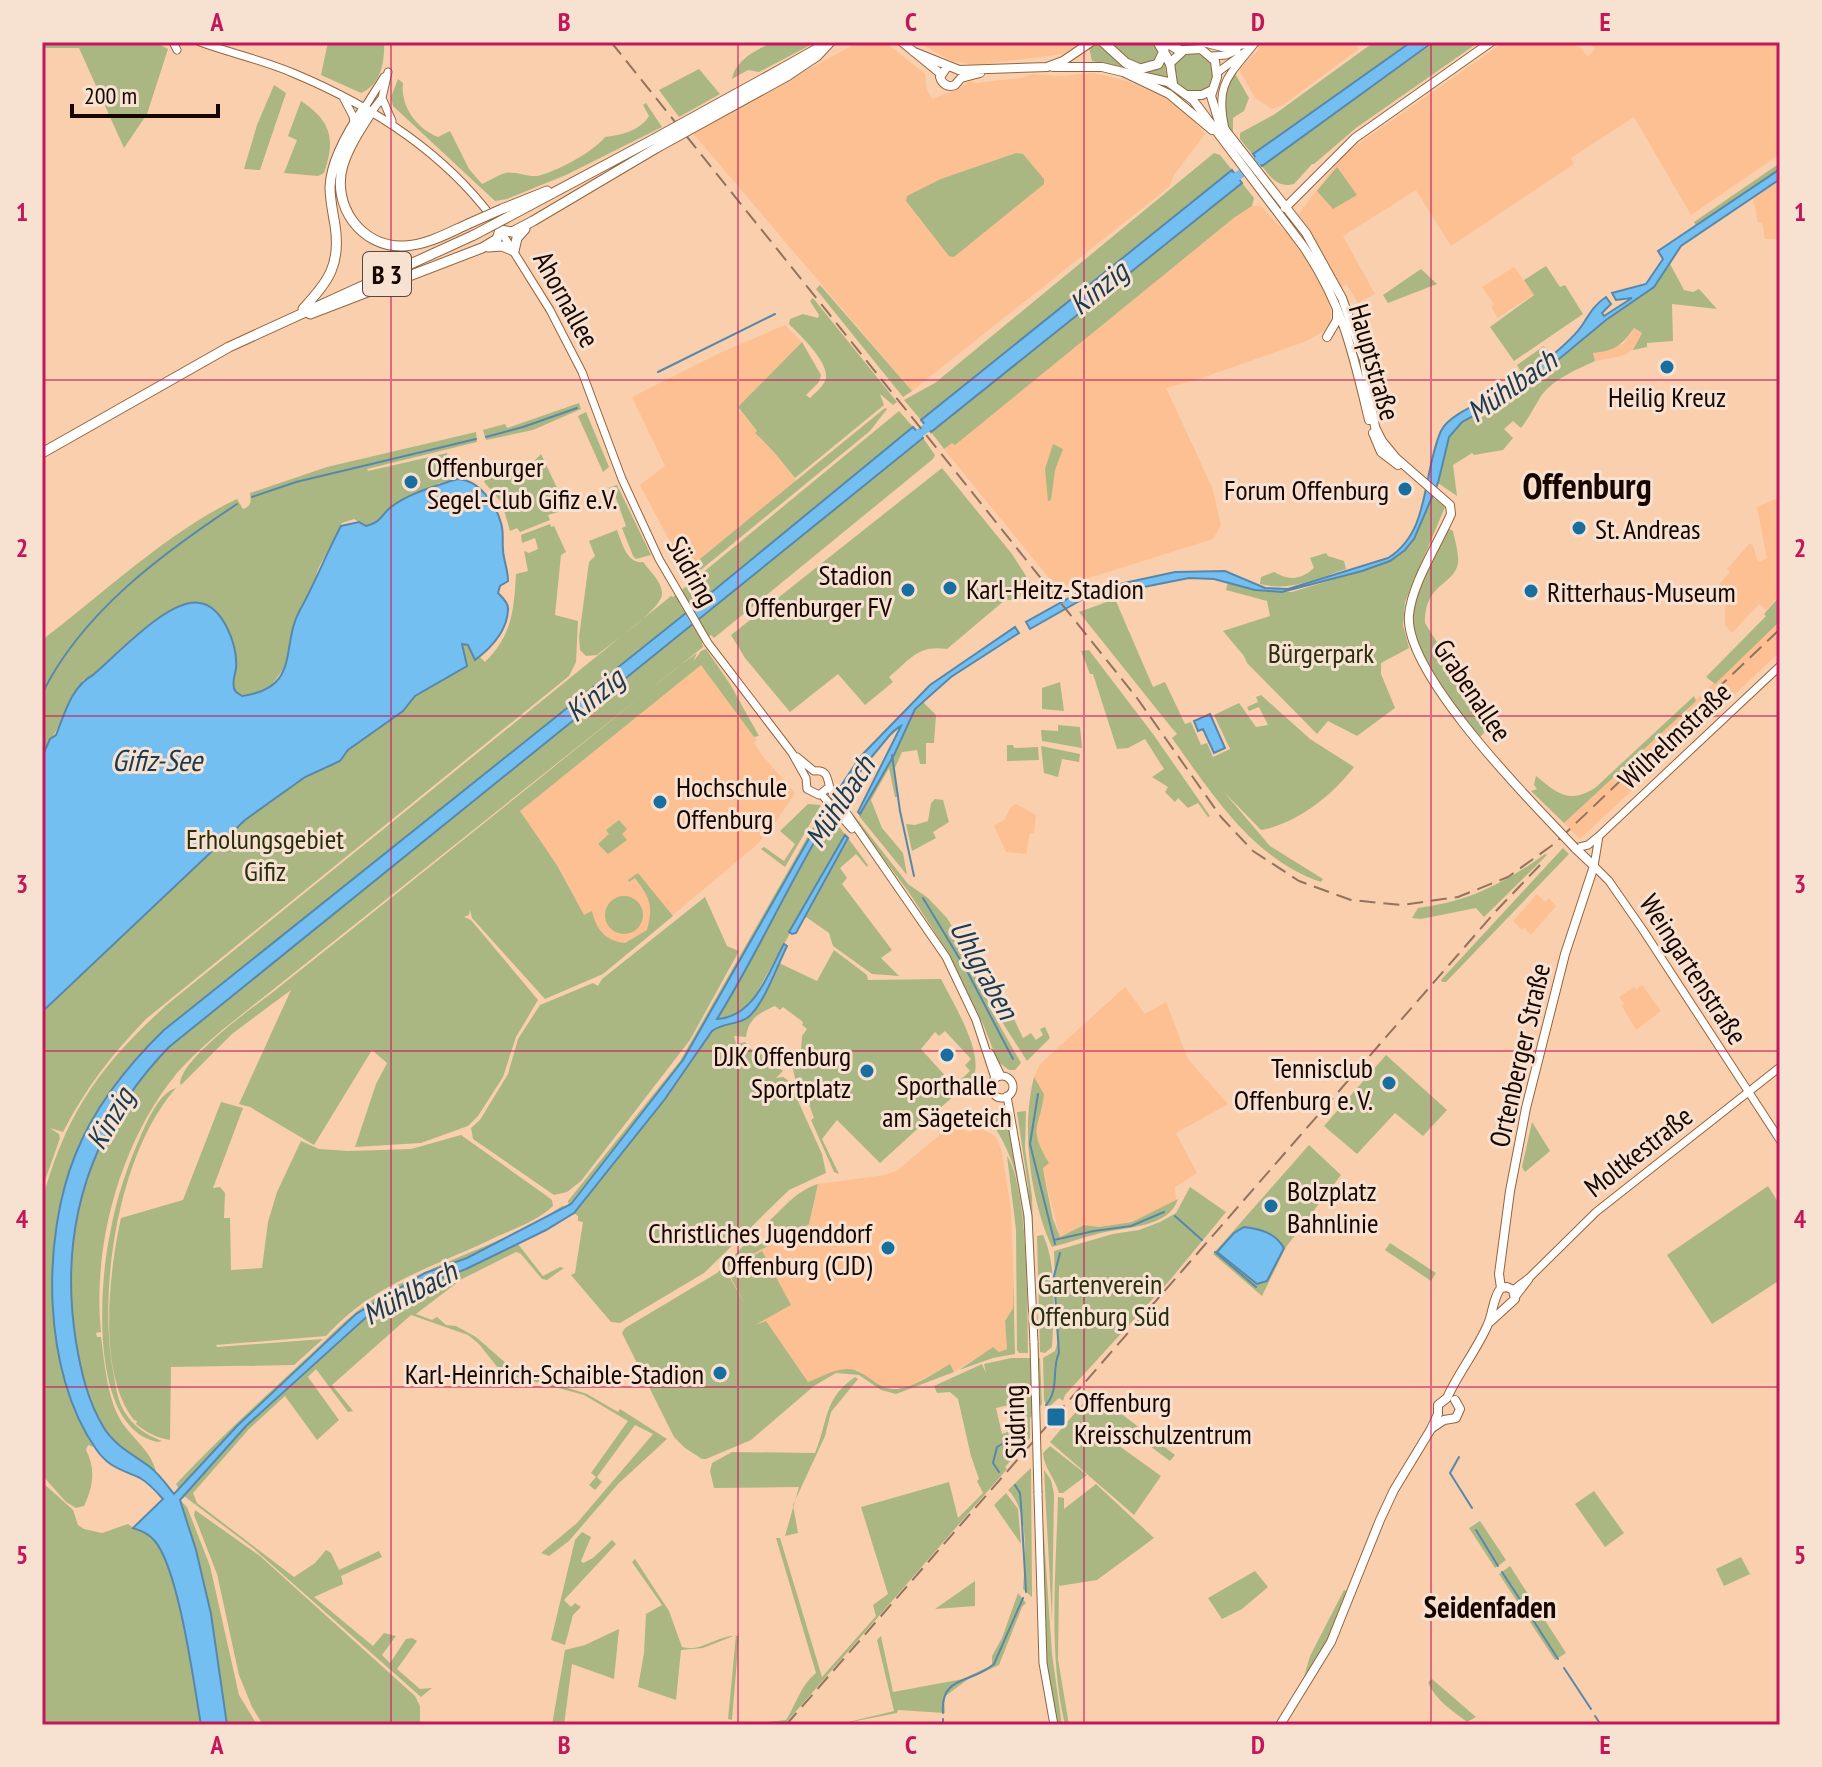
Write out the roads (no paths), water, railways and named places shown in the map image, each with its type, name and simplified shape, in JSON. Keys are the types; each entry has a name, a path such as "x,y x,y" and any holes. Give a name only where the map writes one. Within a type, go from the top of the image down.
{"highway":[{"path":"287,319 333,306 482,248 497,239 500,230 512,232 533,221 656,143 817,56 830,42"},
{"path":"1103,42 1126,63 1140,69 1158,64 1162,45"},
{"path":"1162,45 1181,51"},
{"path":"1162,45 1170,63"},
{"path":"299,313 326,283 336,260 337,237 330,189 335,163 354,123 368,109"},
{"path":"368,109 341,175 344,206 355,226 368,237 404,246 436,239 468,224 505,213"},
{"name":"B 3","path":"42,453 217,353 474,235 505,213 656,143"},
{"path":"482,248 502,246 514,251 517,238 533,221"}],"main road":[{"path":"902,42 944,70"},
{"path":"1278,214 1355,138 1491,42"},
{"path":"1088,44 1086,55 1092,66"},
{"path":"1052,67 1088,44"},
{"path":"1173,84 1170,63 1181,51 1200,44 1212,56 1218,72 1212,90 1220,132"},
{"path":"944,70 953,66 960,74"},
{"path":"960,74 996,68 1092,66 1173,84 1197,104 1267,190"},
{"path":"944,70 943,83 949,86 957,84 960,74"},
{"path":"1123,72 1169,94 1220,132"},
{"path":"1187,95 1202,95 1212,90"},
{"name":"Hauptstraße","path":"1267,190 1286,207 1306,233 1331,275 1364,360 1375,427 1391,458"},
{"name":"Hauptstraße","path":"1267,190 1278,214 1318,269 1337,304 1377,444 1448,502 1452,510"},
{"path":"1327,337 1337,320 1337,304"},
{"name":"Grabenallee","path":"1452,510 1410,607 1410,632 1428,671 1463,725 1594,866"},
{"name":"Ortenberger Straße","path":"1509,1290 1503,1258 1510,1191 1526,1108 1565,954 1594,866"},
{"path":"1441,1417 1438,1405 1451,1399 1488,1324 1497,1300 1496,1294 1509,1290 1512,1304 1488,1324"},
{"path":"1497,1300 1505,1307"},
{"path":"1441,1417 1451,1421 1458,1415 1459,1406 1451,1399"},
{"path":"1280,1725 1331,1642 1384,1511 1441,1417"}],"street":[{"path":"200,42 292,72 393,123 455,177 500,230"},
{"path":"1200,44 1224,48 1252,45"},
{"path":"1212,56 1226,55 1252,45"},
{"path":"1218,72 1252,45"},
{"path":"1220,132 1223,85 1252,45"},
{"path":"368,109 388,72 382,98 393,123"},
{"path":"340,95 349,106 354,123"},
{"path":"368,109 382,98"},
{"name":"Ahornallee","path":"500,230 550,310 591,392"},
{"name":"Südring","path":"591,392 622,479 677,592 708,643 792,753 810,792 827,793"},
{"name":"Wilhelmstraße","path":"1575,848 1588,845 1599,836 1780,666"},
{"name":"Südring","path":"792,753 814,771 827,775 827,793 907,897 946,957 998,1077"},
{"path":"806,778 814,771"},
{"path":"1594,866 1599,836"},
{"name":"Weingartenstraße","path":"1594,866 1609,881 1643,930 1780,1140"},
{"name":"Moltkestraße","path":"1509,1290 1525,1289 1530,1277 1596,1212 1780,1067"},
{"path":"998,1077 1011,1082 1012,1089 1005,1097 996,1096 991,1091 992,1083 998,1077"},
{"name":"Südring","path":"1005,1097 1028,1216 1043,1663 1054,1725"}],"water":[{"path":"1411,42 1433,42 1262,166 1253,154"},
{"path":"1780,169 1780,179 1681,246 1654,287 1606,320 1524,388 1462,422 1449,437 1438,483 1414,539 1390,561 1282,592 1255,590 1214,579 1189,578 1083,599 1030,629 1026,622 1078,593 1175,572 1225,571 1265,588 1288,589 1388,558 1402,547 1419,517 1435,447 1446,424 1461,412 1508,388 1548,359 1577,332 1595,306 1606,297 1611,304 1602,313 1604,316 1632,298 1616,300 1612,293 1646,284 1663,259 1658,251"},
{"path":"1232,170 1242,183 931,432 921,420"},
{"name":"Mühlbach","path":"913,427 923,438 169,1047 118,1112 86,1183 76,1220 72,1300 76,1342 86,1386 104,1428 119,1445 153,1470 174,1494 237,1426 356,1314 425,1273 467,1258 571,1204 683,1060 827,807 860,757 930,685 1015,627 1019,633 951,677 915,709 894,755 860,814 858,812 901,726 894,730 855,779 813,845 717,1019 741,1011 751,1002 784,944 787,946 759,1005 747,1018 712,1031 665,1099 574,1213 546,1230 466,1269 415,1288 372,1312 246,1426 180,1500 211,1614 227,1725 201,1725 171,1575 154,1540 133,1528 163,1499 146,1482 111,1464 96,1449 78,1418 65,1382 57,1344 53,1264 57,1224 76,1153 93,1119 125,1072 164,1030 696,605"},
{"name":"Gifiz-See","path":"457,479 472,483 485,494 502,526 508,581 500,586 498,593 508,610 505,625 497,638 475,660 468,645 462,644 467,666 415,696 403,711 348,750 340,761 305,777 245,820 42,1012 42,757 79,686 159,618 173,609 200,603 216,612 228,629 235,650 235,691 242,696 274,684 286,663 294,623 341,526 359,522 366,526 371,524 406,498"},
{"path":"1210,714 1225,748 1214,753 1203,729 1198,731 1194,721"},
{"path":"845,835 848,838 796,933 792,934 789,932"},
{"path":"1244,1227 1267,1233 1284,1248 1267,1281 1257,1284 1217,1252"}],"waterway":[{"name":"Kinzig","path":"1227,184 1267,154"},
{"path":"658,372 775,314"},
{"path":"486,437 577,408"},
{"name":"Kinzig","path":"910,441 936,420"},
{"path":"252,497 296,482 476,439"},
{"path":"42,694 59,664 102,611 153,564 237,504"},
{"name":"Uhlgraben","path":"892,755 914,876"},
{"name":"Uhlgraben","path":"923,898 967,971 1013,1059"},
{"name":"Uhlgraben","path":"1038,1094 1030,1144 1055,1244"},
{"path":"1054,1240 1131,1226 1164,1212"},
{"path":"1175,1216 1202,1240"},
{"path":"1215,1252 1256,1287"},
{"name":"Uhlgraben","path":"1046,1405 1053,1393 1059,1353 1054,1276 1060,1253"},
{"name":"Uhlgraben","path":"999,1472 993,1463 997,1447 1024,1431"},
{"path":"1459,1457 1450,1473 1472,1508"},
{"name":"Uhlgraben","path":"1015,1485 1020,1493 1026,1592"},
{"path":"1476,1530 1498,1566"},
{"path":"1502,1572 1529,1613"},
{"name":"Uhlgraben","path":"943,1713 943,1701 952,1686 994,1664 1023,1598"},
{"path":"1533,1620 1558,1659"},
{"path":"1564,1668 1591,1709"},
{"path":"1595,1716 1601,1725"},
{"name":"Uhlgraben","path":"943,1719 943,1725"}],"railway":[{"path":"611,42 1137,698 1221,817 1253,851 1299,881 1351,900 1402,905 1458,897 1508,877 1554,844 1780,629"},
{"path":"786,1725 1496,911 1540,865"}],"place":[{"name":"Heilig Kreuz","path":"1667,367"},
{"name":"Offenburger Segel-Club Gifiz e.V.","path":"411,482"},
{"name":"Forum Offenburg","path":"1405,489"},
{"name":"St. Andreas","path":"1579,528"},
{"name":"Karl-Heitz-Stadion","path":"950,588"},
{"name":"Stadion Offenburger FV","path":"908,590"},
{"name":"Ritterhaus-Museum","path":"1531,591"},
{"name":"Hochschule Offenburg","path":"660,802"},
{"name":"Sporthalle am Sägeteich","path":"947,1055"},
{"name":"DJK Offenburg Sportplatz","path":"867,1071"},
{"name":"Tennisclub Offenburg e. V.","path":"1389,1083"},
{"name":"Bolzplatz Bahnlinie","path":"1271,1206"},
{"name":"Christliches Jugenddorf Offenburg (CJD)","path":"888,1248"},
{"name":"Karl-Heinrich-Schaible-Stadion","path":"720,1373"},
{"name":"Offenburg Kreisschulzentrum","path":"1056,1417"}],"district":[{"name":"Offenburg","path":"1587,485"},
{"name":"Seidenfaden","path":"1490,1606"}],"park label":[{"name":"Bürgerpark","path":"1321,652"},
{"name":"Erholungsgebiet Gifiz","path":"265,854"},
{"name":"Gartenverein Offenburg Süd","path":"1100,1299"}]}
